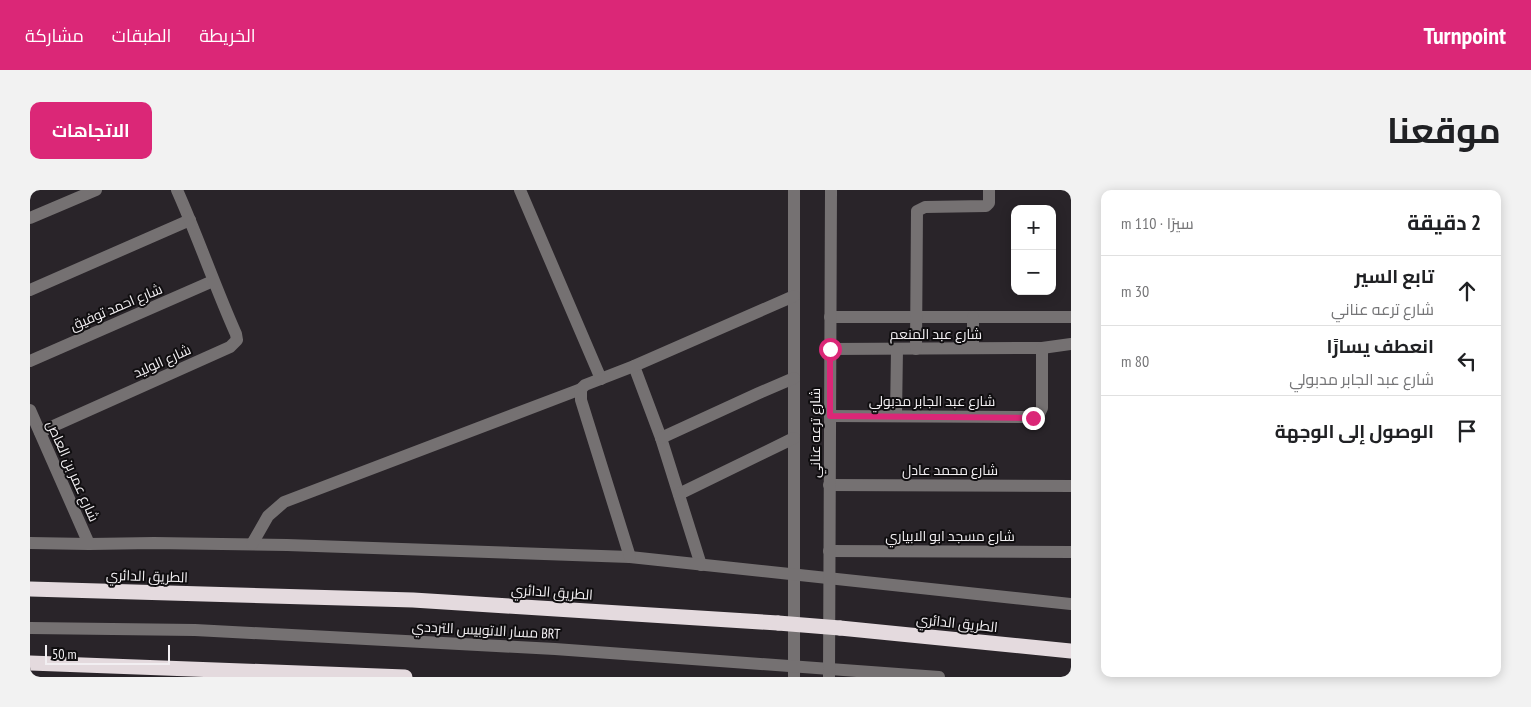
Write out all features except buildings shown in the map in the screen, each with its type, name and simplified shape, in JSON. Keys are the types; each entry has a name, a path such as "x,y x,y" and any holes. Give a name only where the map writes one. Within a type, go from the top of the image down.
{"highway":[{"name":"الطريق الدائري","path":"30,589 413,600 778,623 1071,651"},
{"path":"30,662 405,677"}],"street":[{"path":"30,218 96,190"},
{"path":"177,190 213,281"},
{"path":"520,190 601,379"},
{"name":"شارع ترعه عناني","path":"794,190 794,677"},
{"name":"شارع ترعه عناني","path":"829,677 831,190"},
{"path":"916,349 917,211 925,207 984,207 989,203 989,190"},
{"path":"30,290 190,220"},
{"name":"شارع احمد توفيق","path":"30,361 213,281"},
{"name":"شارع الوليد","path":"40,432 234,344 237,340 236,334 213,281"},
{"path":"252,544 268,516 284,502 582,389 585,385 634,366 794,296"},
{"path":"830,317 1071,317"},
{"path":"973,317 973,348"},
{"name":"شارع عبد المنعم","path":"830,349 1042,348 1071,344"},
{"name":"شارع عبد الجابر مدبولي","path":"830,416 1033,418 1042,408 1042,348"},
{"path":"896,416 897,349"},
{"path":"634,366 661,438 701,565"},
{"path":"661,438 759,392 794,378"},
{"path":"582,389 581,400 630,557"},
{"name":"شارع عمر بن العاص","path":"30,410 89,544"},
{"path":"679,494 794,438"},
{"name":"شارع محمد عادل","path":"829,485 1071,486"},
{"path":"30,543 252,544 630,557 1071,604"},
{"name":"شارع مسجد ابو الابياري","path":"829,551 1071,552"},
{"name":"مسار الاتوبيس الترددي BRT","path":"30,628 195,630 555,649 939,677"}],"route":[{"path":"830,349 830,416 1033,418"}]}
